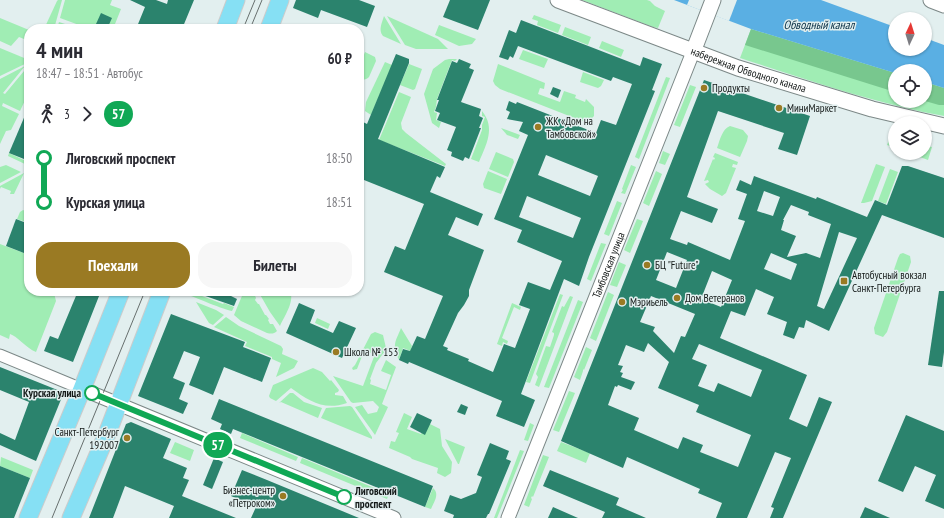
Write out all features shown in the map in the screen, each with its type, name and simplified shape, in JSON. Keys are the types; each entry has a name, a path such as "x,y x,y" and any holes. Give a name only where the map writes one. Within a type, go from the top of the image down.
{"main road":[{"path":"227,24 236,0"},
{"path":"271,24 280,0"},
{"name":"набережная Обводного канала","path":"558,0 738,68 921,122 944,126"},
{"path":"931,0 944,5"},
{"name":"Тамбовская улица","path":"693,52 710,6"},
{"path":"28,518 120,296"},
{"path":"71,518 160,296"}],"street":[{"name":"Тамбовская улица","path":"508,518 693,52"},
{"path":"0,355 394,518"}],"green space":[{"path":"62,0 55,24 46,24 57,1"},
{"path":"65,0 112,0 110,5 121,9 115,24 76,24 60,18"},
{"path":"582,0 647,0 665,11 658,28"},
{"path":"534,15 561,25 558,33 537,25 538,21 532,19"},
{"path":"384,16 401,44 383,36 381,26"},
{"path":"387,16 438,39 448,49 416,49 405,45"},
{"path":"0,18 24,28 24,39 19,37 11,46 0,41"},
{"path":"439,25 476,39 472,44 459,46 435,35"},
{"path":"565,27 591,37 588,45 562,35"},
{"path":"751,29 888,71 888,104 816,83 740,58"},
{"path":"751,29 888,71 888,90 745,45"},
{"path":"602,41 624,50 621,57 599,48"},
{"path":"0,48 24,58 24,64 0,76"},
{"path":"523,50 548,59 544,68 519,59"},
{"path":"365,52 375,57 376,61 369,77 364,80"},
{"path":"457,59 455,61 452,60 437,99 434,112 437,113 436,120 441,122 439,128 432,123 424,94 433,69 445,60"},
{"path":"385,62 392,65 371,115 365,111 366,102"},
{"path":"409,64 422,69 415,89 413,90 400,85"},
{"path":"498,64 545,83 544,89 540,88 538,94 560,102 564,91 576,95 575,98 585,102 586,99 594,107 594,116 588,122 582,121 500,89 493,81"},
{"path":"24,67 3,93 5,94 24,71 24,103 20,111 3,103 2,106 19,114 11,130 6,131 0,144 0,79"},
{"path":"583,72 604,80 601,86 598,88 580,82"},
{"path":"666,77 670,78 639,159 635,157"},
{"path":"932,84 944,88 944,116 905,108 932,108"},
{"path":"932,84 944,88 944,105 932,103"},
{"path":"690,85 696,87 680,127 674,125"},
{"path":"399,92 411,97 401,123 402,129 446,164 445,166 379,140"},
{"path":"482,111 486,117 489,130 487,143 479,162 471,159 482,130 485,117 482,116"},
{"path":"730,126 743,130 748,136 740,157 717,148 723,132"},
{"path":"501,128 520,135 518,139 507,135"},
{"path":"663,151 670,154 665,165 659,163"},
{"path":"496,152 513,159 514,162 508,177 489,169"},
{"path":"9,153 24,160 24,164 8,156"},
{"path":"715,153 738,162 737,165 733,164 732,167 736,168 726,193 722,196 710,189 705,184 709,182 708,180 704,181 713,159 714,160 715,158 713,157"},
{"path":"876,164 885,167 872,201 861,203"},
{"path":"6,165 21,172 0,183 0,167"},
{"path":"631,165 636,167 625,194 621,193 623,190 622,189"},
{"path":"890,169 898,172 886,204 878,201"},
{"path":"488,171 507,179 501,194 484,188 483,184"},
{"path":"656,171 662,174 649,206 643,203"},
{"path":"24,173 14,194 10,194 11,191 1,187 0,189 0,186"},
{"path":"617,201 622,203 609,236 604,234"},
{"path":"24,210 24,221 17,219 20,212"},
{"path":"637,219 643,221 630,253 624,250"},
{"path":"601,243 606,244 591,281 587,279"},
{"path":"0,244 24,253 24,296 55,296 56,301 36,352 13,335 10,334 9,339 0,335"},
{"path":"903,253 910,256 911,262 887,332 883,337 875,334 874,328 898,258 900,254"},
{"path":"619,262 626,265 617,287 610,285"},
{"path":"608,292 614,295 596,341 590,338"},
{"path":"560,294 563,295 530,383 526,382"},
{"path":"191,296 202,296 234,307 232,311"},
{"path":"242,296 255,296 255,300 269,319 270,324 273,324 277,331 272,334 267,333 241,321 234,315"},
{"path":"261,296 291,296 290,304 280,326"},
{"path":"570,296 573,297 539,387 535,385 538,377 536,374 546,346 550,347 554,335 552,332 562,306 564,307"},
{"path":"578,300 583,302 549,388 544,387"},
{"path":"196,302 224,315 213,325 209,323"},
{"path":"512,303 521,307 520,310 514,307 502,338 508,341 507,344 503,342 502,346 497,344"},
{"path":"226,317 239,326 281,346 283,349 282,354 298,361 294,368 276,377 281,363 272,359 272,357 245,346 247,342 214,327"},
{"path":"317,318 330,324 328,329 315,323"},
{"path":"401,328 412,346 411,349 413,352 403,348 399,360 395,344"},
{"path":"375,332 383,335 386,348 376,363 370,379 370,384 386,390 391,375 381,371 386,360 396,367 382,404 388,407 375,435 355,407 362,405 368,414 377,412 379,407 373,401 351,402 333,376 363,386 375,354 364,351 357,369 353,370 352,368 371,334"},
{"path":"586,347 592,350 584,370 583,369 580,380 574,377"},
{"path":"313,368 322,372 330,381 331,380 339,390 335,393 335,395 343,396 347,403 331,406 324,405 311,401 291,388 276,401 270,398 269,396 273,385"},
{"path":"569,391 575,393 559,432 553,430"},
{"path":"290,393 293,393 304,402 322,408 318,418 281,402 279,403"},
{"path":"350,406 372,439 321,418 326,408"},
{"path":"404,413 412,417 407,429 421,434 426,422 440,429 442,446 452,462 451,473 445,477 437,473 438,468 412,459 389,448 391,441 395,442 399,433 396,432"},
{"path":"530,423 534,425 528,441 524,440"},
{"path":"242,433 298,457 296,461 240,438"},
{"path":"445,439 465,447 459,464 458,464"},
{"path":"175,442 194,450 190,461 170,453"},
{"path":"561,442 590,453 586,463 557,451"},
{"path":"520,450 524,451 497,518 494,518"},
{"path":"543,455 549,457 533,497 532,496 531,498 529,507 524,505"},
{"path":"1,457 33,470 30,478 0,466"},
{"path":"302,458 389,494 387,499 300,463"},
{"path":"433,488 436,495 431,509 425,507"}],"water":[{"name":"Обводный канал","path":"674,0 821,0 888,24 888,56 932,56 932,41 944,45 944,88 932,84 932,64 888,64 888,71 751,29"}],"pier":[{"path":"689,0 737,0 729,21 687,5"}],"building":[{"path":"130,0 156,0 167,4 168,0 194,0 184,24 138,24 145,7"},
{"path":"296,0 359,0 375,6 367,27 364,26 364,24 359,24 321,10 318,18 293,8"},
{"path":"450,0 490,0 478,30 443,17"},
{"path":"101,13 112,18 109,24 96,24"},
{"path":"521,20 640,66 643,57 662,64 652,90 655,91 589,257 579,286 564,279 521,394 535,400 524,427 496,416 502,401 409,362 408,364 399,360 403,349 410,351 417,336 425,339 443,296 384,272 395,246 405,250 424,204 364,180 364,122 367,124 396,54 409,59 409,63 378,139 445,167 440,178 437,176 430,192 483,214 478,226 456,217 448,235 484,250 469,290 469,296 458,313 443,346 448,348 447,350 469,359 468,361 493,372 504,344 515,348 530,309 519,305 528,282 550,290 562,261 517,242 522,230 494,219 528,135 519,131 523,122 507,119 510,112 506,110 509,101 516,104 517,102 596,133 601,120 616,125 632,84 613,77 611,81 518,46 513,58 510,56 508,60 499,57 509,30 516,33","holes":["546,155 598,176 590,196 538,175","527,196 581,218 573,238 519,217"]},
{"path":"459,59 471,64 469,68 474,70 461,102 481,109 479,116 483,118 479,128 481,128 469,159 465,157 463,161 451,156 452,152 447,150 456,127 437,120 440,113 435,111 439,100 437,100 452,61 457,63"},
{"path":"704,80 810,116 797,155 778,149 784,133 718,111 687,197 718,209 712,223 681,211 670,239 687,245 688,242 730,260 745,221 738,219 747,194 736,190 740,180 751,185 754,176 816,199 817,197 867,217 875,200 887,205 902,166 908,166 944,178 944,238 882,215 829,331 806,320 804,328 799,327 794,339 783,335 787,322 767,314 774,297 756,289 745,316 731,311 720,338 807,375 789,419 807,427 819,397 832,402 783,518 770,518 774,508 771,507 791,458 775,452 747,518 716,518 722,503 698,493 700,489 627,457 623,468 561,441","holes":["764,191 780,197 773,216 757,211","791,205 809,212 808,215 831,224 820,258 806,253 787,257 796,236 781,230","839,232 857,238 824,309 817,306","667,252 687,260 676,288 656,280","771,253 797,264 791,280 764,269","712,271 732,280 721,307 701,299","651,296 695,314 685,337 681,336 674,353 653,331 655,327 640,322","648,343 669,362 658,388 699,405 696,412 751,435 738,467 700,452 703,445 683,437 678,449 634,430 639,418 608,405 615,386 617,387 618,385 631,390 635,382 621,377 623,373 620,372 623,366 618,365 626,345 644,352","699,344 762,370 751,397 718,383 714,392 698,386 707,365 692,359"]},
{"path":"553,87 561,90 558,98 550,94"},
{"path":"24,118 24,159 9,153"},
{"path":"16,219 24,222 24,253 6,246"},
{"name":"Автобусный вокзал Санкт-Петербурга","path":"939,291 944,291 944,352 942,367 928,365"},
{"path":"76,296 99,296 73,362 44,351 50,336 58,339"},
{"path":"205,296 231,296 237,299 234,306"},
{"path":"299,303 315,310 310,323 333,333 339,321 356,328 342,358 286,333"},
{"path":"171,314 245,342 243,347 271,358 262,382 224,367 213,395 189,385 200,357 184,351 173,378 185,383 179,399 188,403 183,414 138,396"},
{"path":"0,367 60,391 62,397 36,461 0,445 0,433 15,440 29,402 0,390"},
{"path":"219,399 433,486 425,507 233,429 231,434 220,429 222,424 211,419"},
{"path":"461,404 468,407 465,415 457,412"},
{"path":"417,413 432,420 425,435 410,427"},
{"path":"906,415 944,431 944,509 925,501 936,475 915,466 903,492 878,481"},
{"path":"131,422 171,439 163,458 187,468 183,478 189,480 182,496 236,518 169,518 174,506 125,486 113,518 89,518 126,424"},
{"path":"490,443 509,451 506,459 511,461 489,514 486,518 453,518 454,515 444,511 450,495 461,499 476,493 482,477 477,475"},
{"path":"214,458 223,462 212,489 203,485"},
{"path":"0,466 30,478 14,518 0,518"},
{"name":"Бизнес-центр «Петроком»","path":"242,470 359,518 251,518 256,507 231,496"},
{"path":"550,470 619,498 616,505 646,518 602,518 605,512 543,486"},
{"path":"553,507 578,518 548,518"},
{"path":"865,507 890,518 860,518"}],"tram line":[{"path":"245,24 255,0"},
{"path":"252,24 262,0"},
{"path":"52,518 143,296"}],"bus line":[{"name":"57","path":"92,393 344,497"}],"place":[{"name":"Продукты","path":"704,88"},
{"name":"МиниМаркет","path":"779,108"},
{"name":"ЖК «Дом на Тамбовской»","path":"538,127"},
{"name":"БЦ \"Future\"","path":"647,265"},
{"name":"Автобусный вокзал Санкт-Петербурга","path":"844,281"},
{"name":"Дом Ветеранов","path":"677,298"},
{"name":"Мэриьель","path":"622,302"},
{"name":"Школа № 153","path":"336,352"},
{"name":"Курская улица","path":"92,393"},
{"name":"Санкт-Петербург 192007","path":"127,438"},
{"name":"Бизнес-центр «Петроком»","path":"283,496"},
{"name":"Лиговский проспект","path":"344,497"}]}
